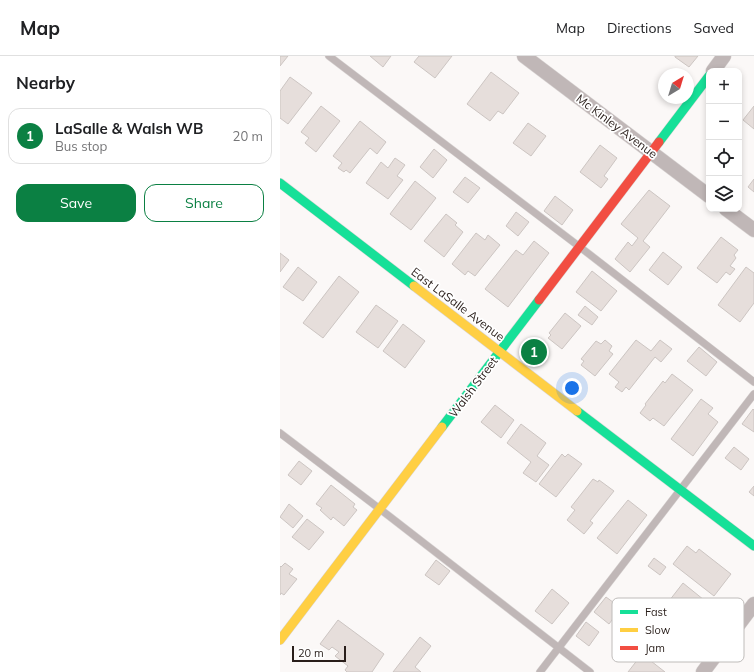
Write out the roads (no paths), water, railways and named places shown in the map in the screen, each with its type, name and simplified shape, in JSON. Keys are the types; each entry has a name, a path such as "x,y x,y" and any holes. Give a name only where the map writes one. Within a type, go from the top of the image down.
{"street":[{"name":"Mc Kinley Avenue","path":"524,56 706,194"},
{"path":"715,68 724,56"},
{"name":"Walsh Street","path":"280,640 706,80"},
{"name":"East LaSalle Avenue","path":"280,183 754,546"},
{"path":"730,212 754,230"},
{"path":"744,617 754,604"},
{"path":"703,672 710,662"}],"lane":[{"path":"329,56 579,246 754,382"},
{"path":"540,672 754,394"},
{"path":"280,433 590,672"}],"place":[{"name":"LaSalle & Walsh WB","path":"534,352"}]}
